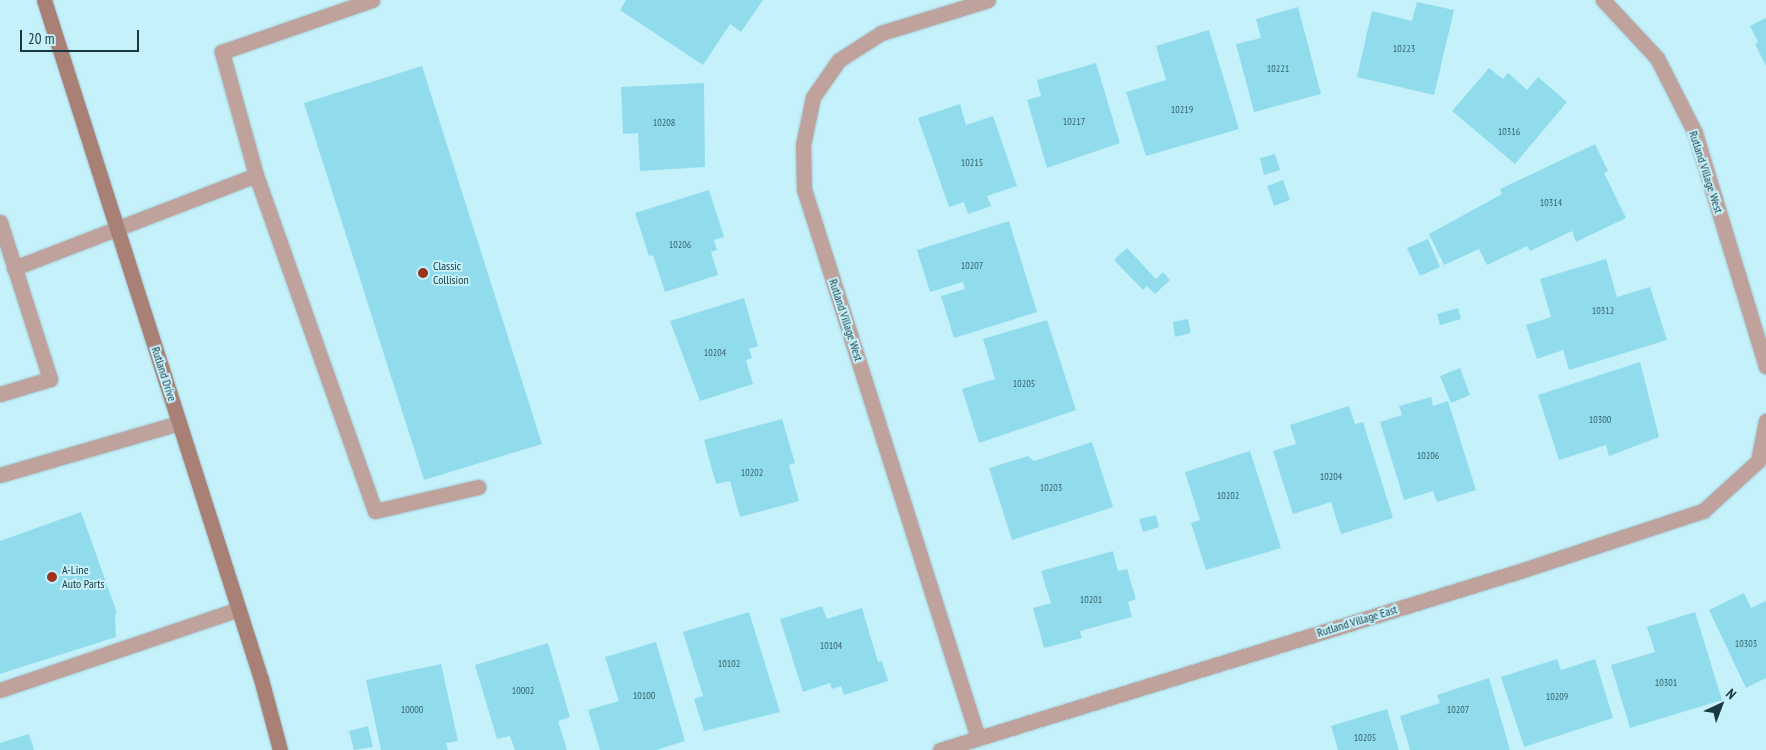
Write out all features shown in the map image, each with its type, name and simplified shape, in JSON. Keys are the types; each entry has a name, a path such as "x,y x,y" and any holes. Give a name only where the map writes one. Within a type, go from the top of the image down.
{"street":[{"name":"Rutland Drive","path":"44,0 239,609 280,750"},
{"path":"372,0 222,52 256,175 375,511 478,487"},
{"name":"Rutland Village West","path":"978,738 804,189 803,144 813,97 839,60 881,33 988,0"},
{"name":"Rutland Village West","path":"1603,0 1656,58 1695,133 1766,366"},
{"path":"14,268 256,175"},
{"path":"0,222 50,379 0,394"},
{"name":"Rutland Village East","path":"940,750 1520,571 1702,510 1758,461 1766,421"},
{"path":"0,475 179,423"},
{"path":"0,690 239,609"}],"building":[{"path":"626,0 763,0 741,32 730,24 703,65 620,10"},
{"path":"1417,2 1454,10 1434,95 1357,77 1372,11 1412,21"},
{"path":"1298,7 1321,94 1254,112 1236,44 1261,38 1256,19"},
{"path":"1766,18 1766,66 1755,44 1758,42 1750,26"},
{"path":"1209,30 1239,129 1146,156 1126,92 1166,80 1156,46"},
{"path":"1096,63 1120,143 1047,168 1027,100 1041,96 1037,80"},
{"name":"Classic Collision","path":"422,66 542,444 424,480 304,103"},
{"path":"1489,68 1503,79 1508,73 1527,90 1538,77 1567,102 1515,164 1452,111"},
{"path":"704,83 705,167 640,171 638,133 623,134 621,87"},
{"path":"960,104 966,125 993,116 1017,186 987,196 991,206 968,214 964,202 949,207 918,118"},
{"path":"1595,144 1608,171 1604,173 1626,218 1576,242 1572,231 1530,251 1527,246 1487,265 1479,249 1444,265 1429,234 1502,194 1500,189"},
{"path":"1275,154 1280,170 1264,175 1260,158"},
{"path":"1283,180 1290,200 1274,206 1267,186"},
{"path":"709,190 724,237 714,240 717,250 711,252 718,275 665,292 653,255 649,256 635,213"},
{"path":"1009,221 1037,312 954,338 941,296 965,289 963,282 930,292 917,250"},
{"path":"1428,239 1440,267 1420,276 1407,248"},
{"path":"1127,248 1156,279 1163,272 1170,280 1155,294 1147,286 1143,290 1114,260"},
{"path":"1606,259 1617,297 1650,287 1667,340 1569,370 1563,350 1537,359 1526,325 1551,317 1540,279"},
{"path":"744,298 758,346 749,349 752,358 746,360 753,384 700,401 670,321"},
{"path":"1458,308 1461,319 1440,325 1437,314"},
{"path":"1188,319 1191,333 1175,337 1173,322"},
{"path":"1047,320 1076,410 979,443 962,389 995,379 983,339"},
{"path":"1640,362 1659,437 1609,456 1606,445 1559,460 1538,395"},
{"path":"1460,368 1470,395 1451,403 1440,376"},
{"path":"1431,397 1433,406 1448,401 1476,490 1437,502 1433,491 1404,500 1380,422 1402,415 1399,406"},
{"path":"1349,406 1355,424 1363,422 1393,518 1341,534 1331,502 1293,514 1273,451 1296,444 1290,425"},
{"path":"782,419 795,463 789,465 799,501 740,517 730,481 716,484 704,440"},
{"path":"1092,442 1113,507 1012,540 989,468 1028,456 1034,461"},
{"path":"1250,451 1281,548 1206,570 1191,523 1200,520 1185,472"},
{"name":"A-Line Auto Parts","path":"81,512 117,613 115,614 116,637 0,674 0,541"},
{"path":"1156,515 1159,527 1143,532 1139,519"},
{"path":"1113,551 1118,571 1127,569 1136,599 1128,602 1132,617 1080,631 1082,638 1044,648 1033,608 1051,603 1041,571"},
{"path":"1744,593 1751,608 1766,601 1766,678 1746,688 1709,610"},
{"path":"822,606 827,619 862,608 878,662 882,661 888,681 844,695 841,686 832,689 830,683 803,692 780,619"},
{"path":"749,612 780,712 704,731 694,699 703,696 683,632"},
{"path":"1695,612 1722,700 1630,728 1611,665 1655,652 1647,627"},
{"path":"656,642 685,741 656,750 600,750 588,710 619,701 605,657"},
{"path":"548,643 570,717 558,721 567,750 515,750 510,736 497,739 475,665"},
{"path":"1557,659 1561,670 1595,659 1613,718 1524,747 1501,677"},
{"path":"441,664 458,741 446,743 448,750 381,750 366,680"},
{"path":"1489,678 1510,750 1410,750 1400,716 1440,703 1437,695"},
{"path":"1387,709 1399,750 1338,750 1331,726"},
{"path":"368,726 373,747 354,750 349,731"},
{"path":"29,734 34,750 0,750 0,743"}],"place":[{"name":"Classic Collision","path":"423,273"},
{"name":"A-Line Auto Parts","path":"52,577"}]}
